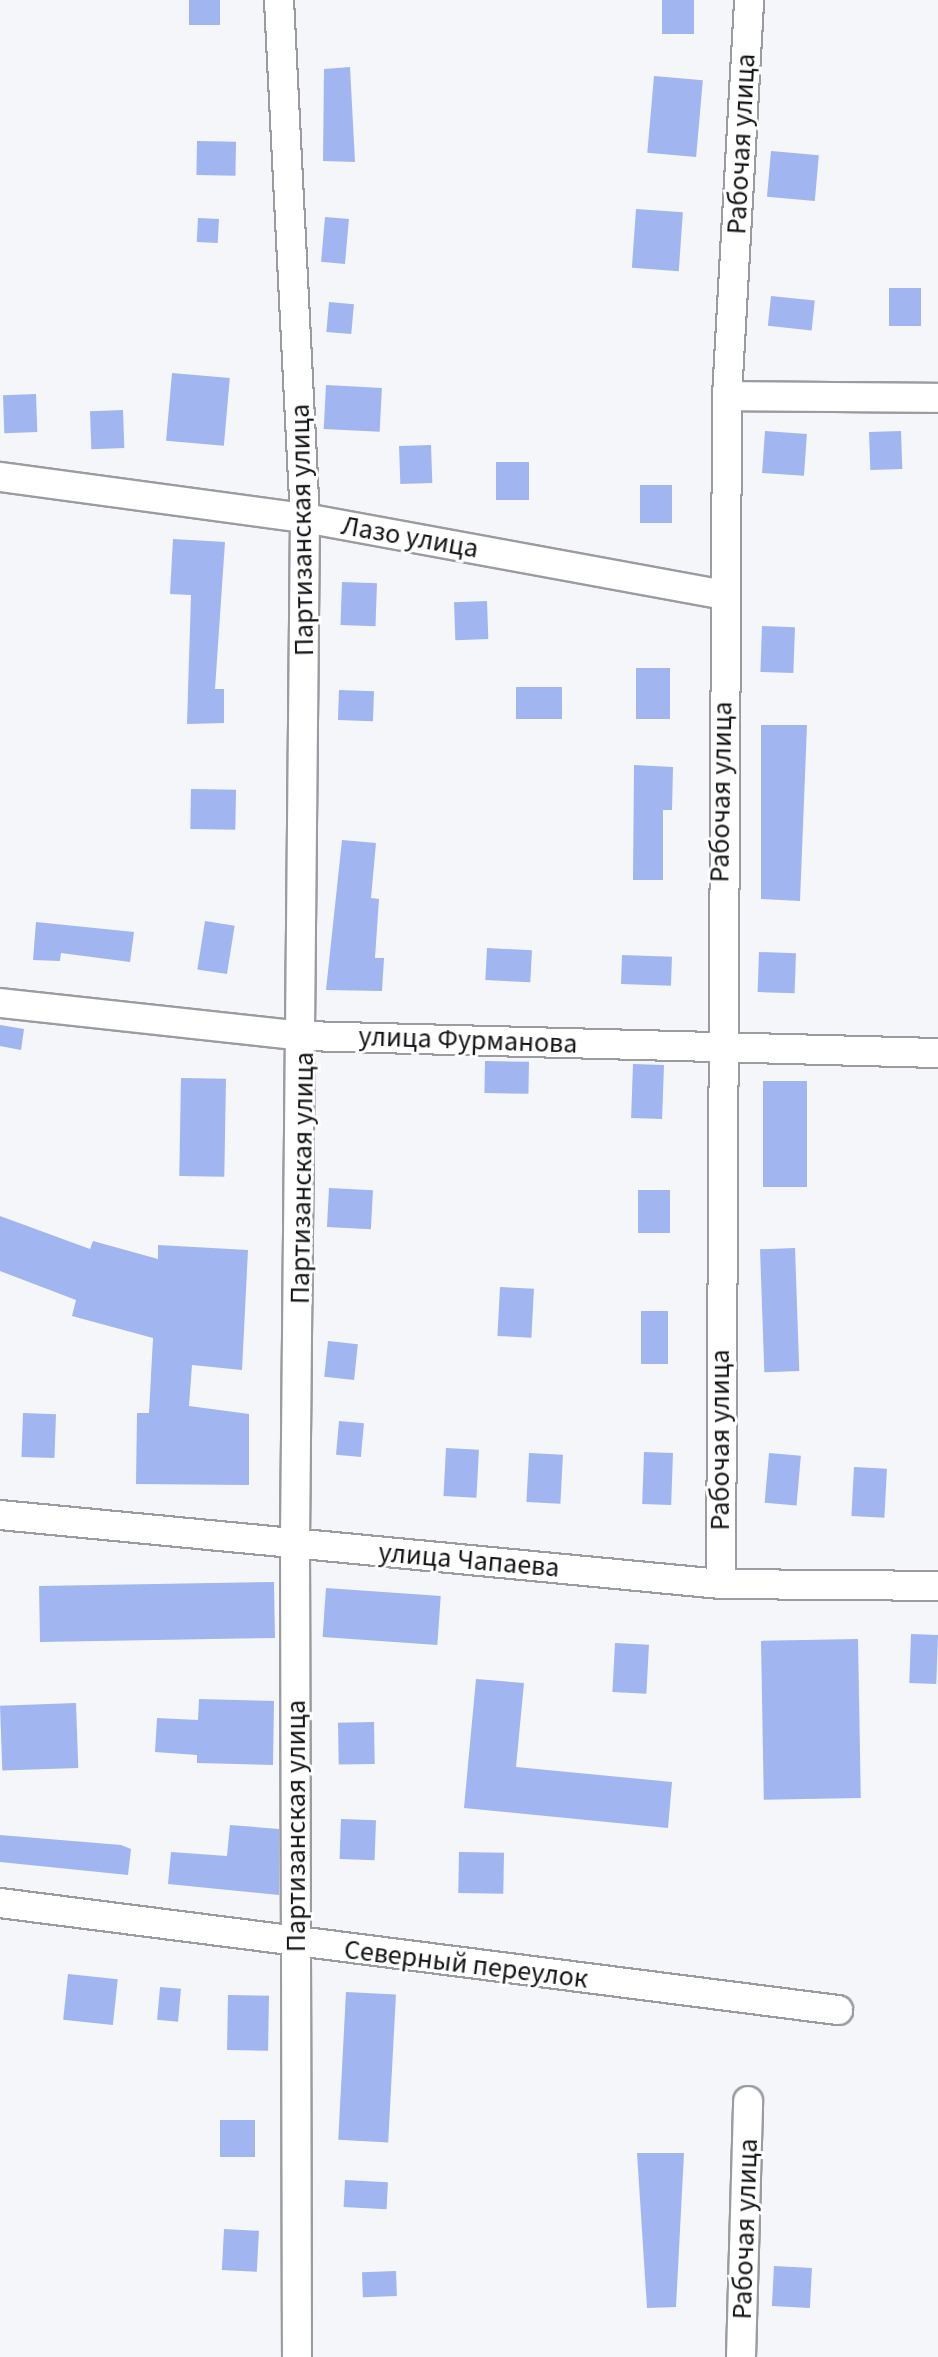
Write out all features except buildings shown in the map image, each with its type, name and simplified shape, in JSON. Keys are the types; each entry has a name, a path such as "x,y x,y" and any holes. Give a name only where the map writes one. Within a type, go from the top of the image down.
{"street":[{"name":"Партизанская улица","path":"279,0 305,518 304,1036 295,1543 297,2357"},
{"name":"Рабочая улица","path":"721,1584 718,1047 723,595 727,396 749,0"},
{"path":"727,396 938,398"},
{"name":"Лазо улица","path":"0,477 305,518 723,595"},
{"name":"улица Фурманова","path":"0,1003 304,1036 938,1053"},
{"name":"улица Чапаева","path":"0,1515 721,1584 938,1586"},
{"name":"Северный переулок","path":"0,1903 838,2010"},
{"name":"Рабочая улица","path":"741,2357 748,2101"}]}
